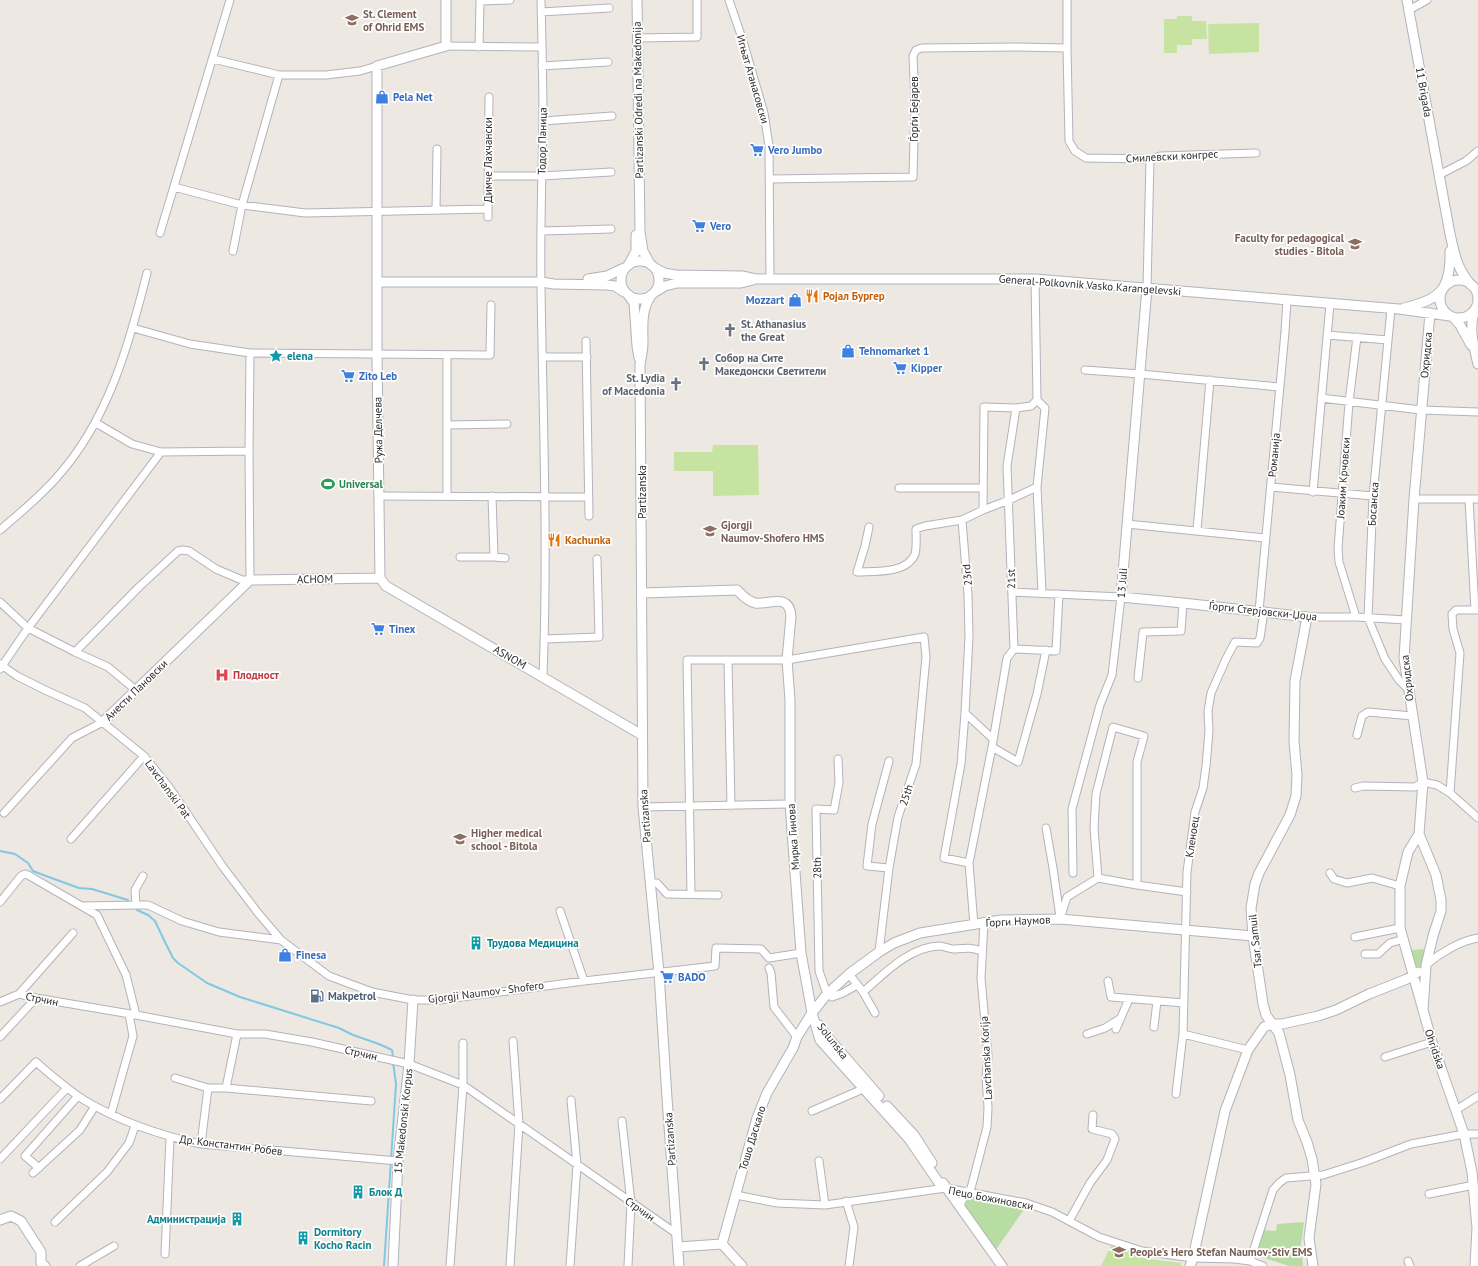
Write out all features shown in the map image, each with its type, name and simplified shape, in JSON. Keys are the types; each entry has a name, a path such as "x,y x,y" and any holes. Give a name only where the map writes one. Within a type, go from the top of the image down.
{"street":[{"path":"160,233 230,0"},
{"path":"446,0 446,46"},
{"path":"479,46 480,0 510,0"},
{"name":"Тодор Паница","path":"540,0 543,121 541,282 543,357 544,639 542,676"},
{"name":"Partizanski Odredi na Makedonija","path":"637,0 640,232 643,251 652,266"},
{"path":"637,38 698,37 697,0"},
{"name":"Игњат Атанасовски","path":"729,0 764,113 769,146 770,279"},
{"name":"Смилевски конгрес","path":"1067,0 1068,141 1075,151 1086,158 1150,159 1160,156 1256,153"},
{"name":"11 Brigada","path":"1407,0 1450,234 1457,263 1462,275 1477,295 1478,301 1476,307"},
{"path":"1409,10 1427,0"},
{"path":"541,12 609,8"},
{"path":"212,59 279,75 326,75 377,66 446,46 541,47"},
{"name":"Ѓорѓи Бејарев","path":"770,179 913,177 915,103 913,56 916,50 922,48 1067,48"},
{"path":"542,66 608,62"},
{"path":"377,66 378,282"},
{"path":"233,251 242,205 279,75"},
{"name":"Димче Лахчански","path":"174,187 242,205 305,213 488,209 489,97"},
{"path":"543,121 612,116"},
{"path":"436,210 437,149"},
{"path":"1439,175 1466,162 1478,151"},
{"path":"1147,288 1150,159"},
{"path":"489,176 542,176 611,172"},
{"name":"Partizanski Odredi na Makedonija","path":"627,266 636,251 636,232 640,200"},
{"path":"488,209 488,217"},
{"path":"542,231 611,229"},
{"name":"11 Brigada","path":"1450,234 1449,274 1441,301 1442,307 1452,316 1465,332 1476,353"},
{"name":"General-Polkovnik Vasko Karangelevski","path":"541,282 554,279 599,278 617,272 640,261 664,273 676,275 742,276 756,279 1035,279 1395,309 1452,316"},
{"path":"626,294 620,280 627,266"},
{"path":"652,266 659,280 652,294"},
{"path":"0,530 58,477 96,423 112,387 133,328 147,273"},
{"name":"General-Polkovnik Vasko Karangelevski","path":"378,282 541,282 554,284 607,285 615,286 626,294 639,300 665,286 676,283 741,283 756,279"},
{"path":"1035,279 1037,400 1045,408 1037,487 1042,592"},
{"name":"Ружа Делчева","path":"378,282 377,355 380,578"},
{"path":"1444,289 1453,282 1465,282 1471,285"},
{"name":"13 Juli","path":"1073,873 1072,809 1100,705 1112,675 1121,598 1147,288"},
{"name":"General-Polkovnik Vasko Karangelevski","path":"1395,309 1421,304 1444,289"},
{"name":"Partizanska","path":"626,294 634,303 640,365 643,807 659,973 679,1266"},
{"name":"Partizanska","path":"640,365 643,345 644,314 646,303 652,294"},
{"name":"Романија","path":"1261,611 1265,538 1271,487 1287,300"},
{"path":"1312,492 1330,304"},
{"path":"133,328 190,344 250,353 490,355 491,305"},
{"path":"1452,316 1464,318 1473,312 1476,307"},
{"path":"1476,307 1472,318 1471,327 1478,364"},
{"name":"Босанска","path":"1395,309 1388,340 1373,496 1368,618 1385,659 1408,689"},
{"name":"Охридска","path":"1423,1011 1400,928 1400,886 1408,852 1419,834 1422,782 1404,658 1414,499 1430,313"},
{"path":"1327,335 1388,340"},
{"name":"Јоаким Крчовски","path":"1356,617 1339,562 1338,549 1349,402 1357,337"},
{"path":"586,341 589,516"},
{"path":"75,652 139,587 178,551 189,551 216,569 242,580 250,580 250,353"},
{"path":"447,355 447,496"},
{"path":"543,357 587,357"},
{"path":"1085,370 1279,387"},
{"path":"1197,530 1210,380"},
{"path":"1321,398 1421,410 1478,412"},
{"path":"982,510 984,407 1016,408 1031,406 1037,400"},
{"name":"21st","path":"974,925 969,863 994,739 1007,658 1014,649 1007,466 1016,408"},
{"path":"96,423 132,444 161,452 249,451"},
{"path":"447,425 507,424"},
{"path":"0,666 161,452"},
{"path":"869,527 857,572 896,568 908,563 915,553 916,529 925,526 962,520 1037,487"},
{"path":"1271,487 1312,492 1373,496"},
{"path":"899,488 983,488"},
{"path":"379,496 588,496"},
{"path":"492,496 494,557"},
{"path":"1450,792 1460,653 1453,629 1452,614 1456,610 1476,610 1469,498"},
{"path":"1414,499 1478,499"},
{"name":"23rd","path":"962,520 970,636 961,764 944,858 969,863"},
{"path":"1127,524 1265,538"},
{"path":"460,557 505,558"},
{"path":"544,639 599,637 597,559"},
{"name":"АСНОМ","path":"250,580 380,578"},
{"name":"ASNOM","path":"380,578 386,586 642,734"},
{"name":"Анести Пановски","path":"4,813 72,738 103,722 250,580"},
{"name":"Мирка Гинова","path":"642,592 737,590 742,596 753,602 783,602 788,605 790,610 787,660 790,700 790,804 801,953 812,1013"},
{"path":"1012,592 1042,592 1121,598"},
{"path":"1014,649 1056,651 1059,594"},
{"name":"Ѓорги Стерјовски-Џоџа","path":"1121,598 1183,603 1307,617 1356,617 1406,620"},
{"path":"0,602 28,628 108,667 136,691"},
{"path":"1138,678 1144,632 1182,630 1183,603"},
{"name":"Кленоец","path":"1176,1094 1183,1034 1187,892 1186,872 1195,812 1203,788 1209,732 1208,711 1211,693 1235,642 1257,643 1260,638 1261,611"},
{"name":"Tsar Samuil","path":"1307,617 1295,680 1294,741 1297,775 1296,796 1290,815 1255,884 1251,908 1253,936 1263,1004 1266,1015 1279,1033 1290,1074 1298,1120 1307,1142 1316,1184 1309,1238 1313,1266"},
{"name":"25th","path":"787,660 838,650 924,637 926,656 916,764 898,817 889,868 879,952"},
{"path":"992,747 1018,762 1037,694 1046,650"},
{"path":"691,894 687,660 787,660"},
{"path":"728,660 731,806"},
{"name":"Lavchanski Pat","path":"0,666 45,690 85,708 144,756 169,787 239,890 281,940"},
{"path":"1357,735 1362,716 1368,712 1412,716"},
{"path":"965,713 994,739"},
{"path":"1098,878 1094,828 1096,794 1112,727 1144,736 1137,762 1137,885"},
{"path":"71,838 144,756"},
{"name":"28th","path":"827,994 819,972 816,809 834,810 839,783 838,759"},
{"path":"889,761 872,824 867,866 889,868"},
{"path":"1355,788 1363,786 1415,787 1422,782 1438,785 1450,792 1478,818"},
{"path":"643,807 790,804"},
{"path":"1046,828 1060,919"},
{"name":"Ohridska","path":"1419,834 1436,875 1441,900 1441,911 1432,936 1426,964 1423,1011 1432,1042 1464,1134 1474,1185 1478,1228 1475,1266"},
{"path":"1330,872 1334,879 1347,883 1372,878 1400,886"},
{"path":"0,902 24,874 97,915 126,975 133,1014 133,1036 111,1114"},
{"path":"136,905 135,890 143,876"},
{"path":"1060,919 1067,897 1098,878 1187,892"},
{"path":"650,883 657,883 667,894 718,894"},
{"path":"83,906 148,905 182,921 220,932 281,940"},
{"path":"560,911 584,980"},
{"name":"Ѓорги Наумов","path":"812,1013 827,994 849,974 894,943 920,933 1001,920 1060,919 1253,936"},
{"name":"Lavchanska Korija","path":"960,1208 968,1192 987,1127 988,1108 986,1077 988,1056 980,978 984,922"},
{"path":"1355,937 1400,928"},
{"path":"19,994 73,933"},
{"path":"1192,1262 1225,1111 1248,1050 1264,1027 1272,1024 1282,1024 1318,1016 1336,1010 1369,994 1414,976 1426,964 1436,957 1469,940 1478,938"},
{"path":"1365,954 1378,954 1390,942 1404,939"},
{"name":"Gjorgji Naumov - Shofero","path":"281,940 329,976 372,992 413,1000 439,1000 584,980 715,966 716,948 761,949 769,958 801,953"},
{"path":"863,992 890,969 921,950 939,946 953,949 970,947 982,951"},
{"path":"769,968 772,973 774,1007 797,1037"},
{"path":"849,974 856,985 863,992 875,1013"},
{"path":"1108,981 1111,997 1184,1003"},
{"path":"827,994 832,997 843,993 856,985"},
{"name":"Стрчин","path":"0,1002 19,994 237,1034 265,1034 312,1042 409,1064 463,1085 677,1234"},
{"path":"0,1037 36,998"},
{"path":"1116,1029 1129,999"},
{"name":"15 Makedonski Korpus","path":"393,1266 398,1161 409,1064 413,1000"},
{"path":"1154,1027 1157,1001"},
{"name":"Тошо Даскало","path":"722,1244 756,1118 797,1037 812,1013"},
{"name":"Solunska","path":"812,1013 820,1040 908,1139 939,1183 946,1188"},
{"name":"Solunska","path":"812,1013 826,1035 914,1135 946,1188 1002,1266"},
{"path":"1087,1034 1105,1028 1121,1018"},
{"path":"226,1088 237,1034"},
{"path":"1183,1034 1248,1050"},
{"path":"510,1266 519,1124 513,1041"},
{"path":"1385,1057 1432,1042"},
{"path":"450,1266 463,1085 463,1043"},
{"name":"Др. Константин Робев","path":"0,1099 36,1062 67,1088 95,1106 135,1126 170,1138 201,1144 398,1161"},
{"path":"175,1078 208,1088 226,1088 371,1101"},
{"path":"0,1159 67,1088"},
{"path":"201,1144 208,1088"},
{"path":"812,1111 863,1089"},
{"path":"39,1168 25,1156 78,1096"},
{"path":"1456,1110 1478,1096"},
{"path":"570,1266 577,1165 571,1100"},
{"path":"33,1174 80,1130 95,1106"},
{"path":"1069,1221 1090,1183 1107,1160 1115,1139 1112,1134 1092,1129 1093,1115"},
{"path":"622,1121 631,1203 628,1266"},
{"path":"55,1222 107,1172 129,1143 135,1126"},
{"path":"1250,1262 1273,1190 1279,1182 1286,1178 1323,1175 1358,1164 1411,1144 1464,1134 1478,1134"},
{"path":"165,1254 170,1138"},
{"path":"819,1161 825,1205"},
{"path":"1429,1194 1474,1185"},
{"name":"Пецо Божиновски","path":"736,1195 777,1203 825,1205 946,1188 1026,1203 1052,1212 1099,1237 1142,1251 1192,1262 1250,1262 1263,1266"},
{"path":"846,1201 854,1228 849,1266"},
{"path":"0,1220 11,1216 21,1221 41,1252 41,1263 45,1266"},
{"path":"678,1247 722,1244 742,1266"},
{"path":"80,1266 114,1246"}],"green space":[{"path":"1177,16 1192,16 1192,21 1206,21 1207,39 1192,39 1192,45 1177,45 1177,53 1164,53 1164,19 1177,19"},
{"path":"1259,23 1259,52 1209,54 1208,24"},
{"path":"713,445 758,445 759,495 713,496 713,471 674,471 674,452 712,452"},
{"path":"1424,949 1423,965 1415,969 1411,950"},
{"path":"972,1196 1027,1205 995,1251 965,1206 968,1199"},
{"path":"1304,1222 1301,1245 1303,1266 1289,1266 1255,1255 1262,1230 1276,1231 1277,1224"},
{"name":"People's Hero Stefan Naumov-Stiv EMS","path":"1111,1246 1148,1259 1182,1263 1180,1266 1101,1266"}],"waterway":[{"path":"0,851 15,854 28,863 33,871 46,876 79,888 92,889 128,900"},
{"path":"137,910 148,915 155,921 173,958 207,983 240,997 339,1028 392,1050 393,1057"},
{"path":"384,1266 396,1084 393,1062"}],"place":[{"name":"St. Clement of Ohrid EMS","path":"352,20"},
{"name":"Pela Net","path":"382,97"},
{"name":"Vero Jumbo","path":"757,150"},
{"name":"Vero","path":"699,226"},
{"name":"Faculty for pedagogical studies - Bitola","path":"1355,244"},
{"name":"Ројал Бургер","path":"812,296"},
{"name":"Mozzart","path":"795,300"},
{"name":"St. Athanasius the Great","path":"730,330"},
{"name":"Tehnomarket 1","path":"848,351"},
{"name":"elena","path":"276,356"},
{"name":"Собор на Сите Македонски Светители","path":"704,364"},
{"name":"Kipper","path":"900,368"},
{"name":"Zito Leb","path":"348,376"},
{"name":"St. Lydia of Macedonia","path":"676,384"},
{"name":"Universal","path":"328,484"},
{"name":"Gjorgji Naumov-Shofero HMS","path":"710,531"},
{"name":"Kachunka","path":"554,540"},
{"name":"Tinex","path":"378,629"},
{"name":"Плодност","path":"222,675"},
{"name":"Higher medical school - Bitola","path":"460,839"},
{"name":"Трудова Медицина","path":"476,943"},
{"name":"Finesa","path":"285,955"},
{"name":"BADO","path":"667,977"},
{"name":"Makpetrol","path":"317,996"},
{"name":"Блок Д","path":"358,1192"},
{"name":"Администрација","path":"237,1219"},
{"name":"Dormitory Kocho Racin","path":"303,1238"},
{"name":"People's Hero Stefan Naumov-Stiv EMS","path":"1119,1252"}]}
